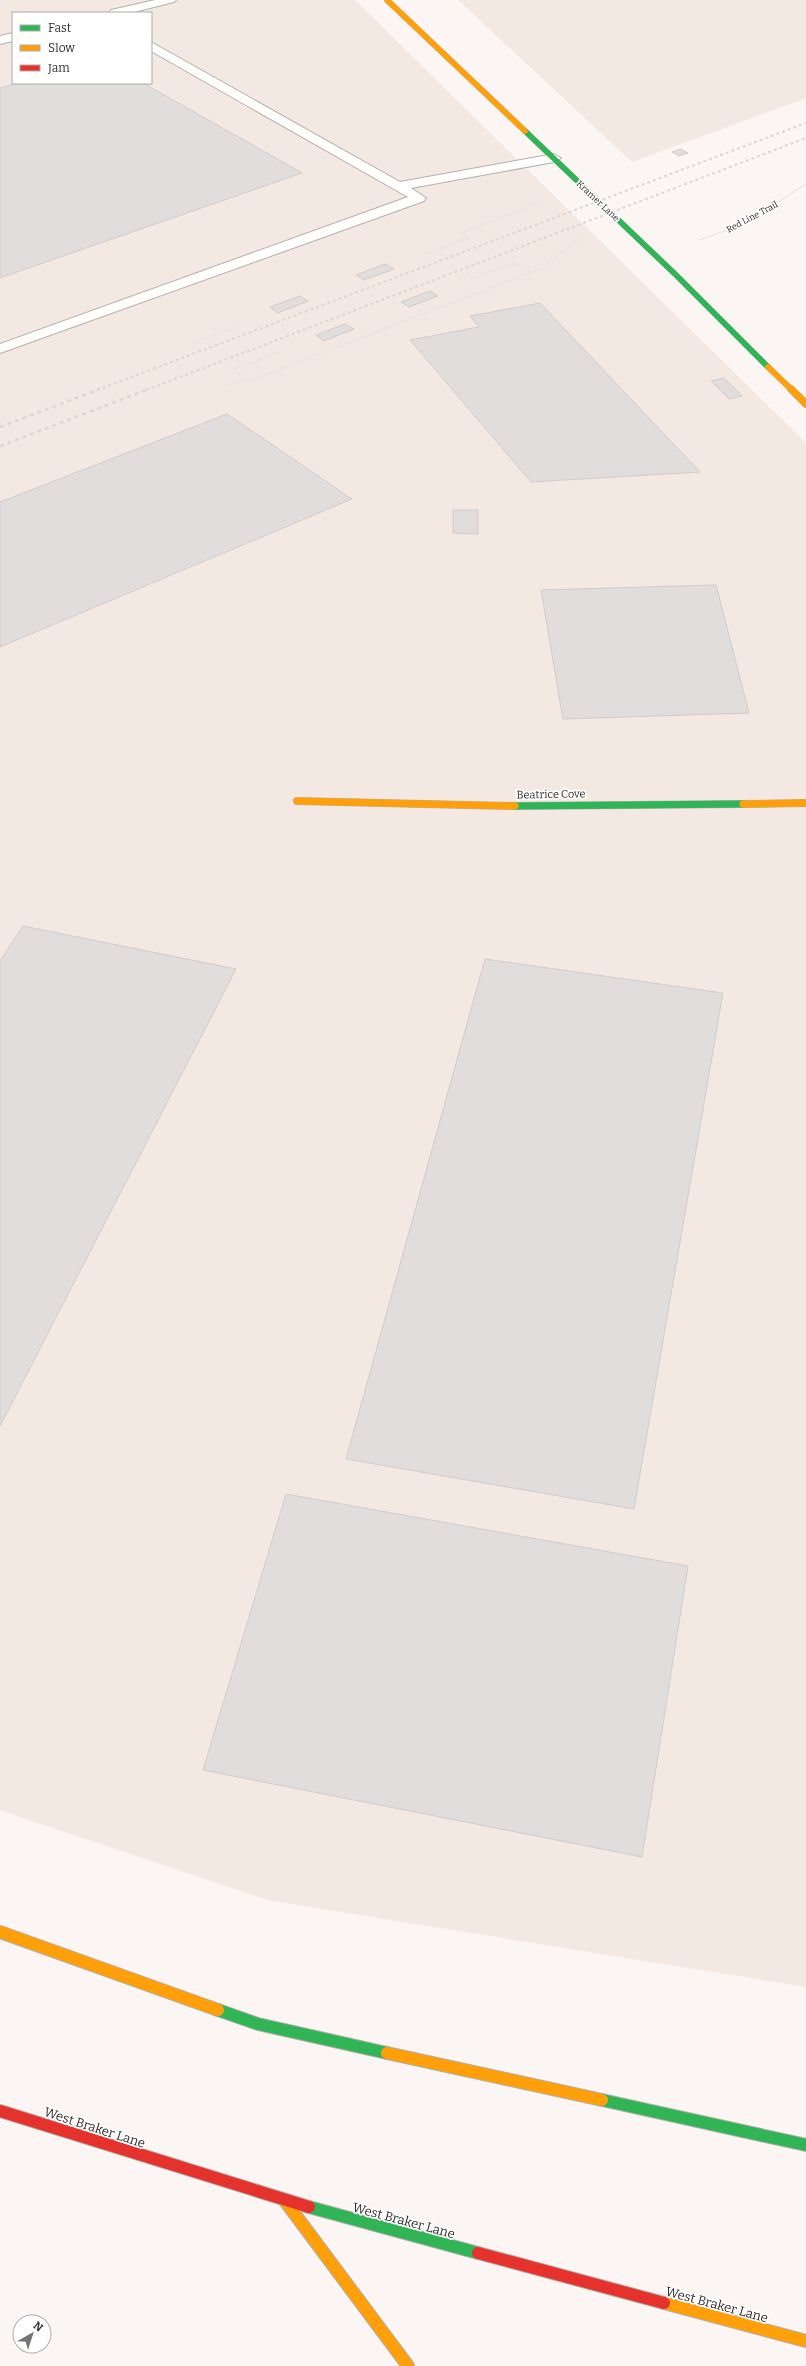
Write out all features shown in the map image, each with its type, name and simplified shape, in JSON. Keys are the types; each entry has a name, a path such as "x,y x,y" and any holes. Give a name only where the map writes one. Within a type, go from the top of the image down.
{"street":[{"path":"119,12 170,0"},
{"name":"Kramer Lane","path":"387,0 675,274 806,404"},
{"path":"0,40 12,37"},
{"path":"0,349 419,198 152,47"},
{"path":"399,186 554,158"},
{"name":"Beatrice Cove","path":"297,801 484,806 806,803"},
{"path":"0,1932 258,2024 806,2145"},
{"name":"West Braker Lane","path":"0,2111 285,2201 806,2341"},
{"path":"285,2201 408,2366"}],"path":[{"name":"Red Line Trail","path":"694,241 714,237 738,226 775,206 806,184"},
{"path":"426,254 469,238 460,233 538,203"},
{"path":"278,352 233,370 249,381 531,272 540,268 585,235"},
{"path":"470,279 513,262 531,272"},
{"path":"192,344 238,326"},
{"path":"230,385 245,379"}],"shaded area":[{"path":"0,0 355,0 806,443 806,1987 267,1900 0,1810"},
{"path":"458,0 806,0 806,98 632,162"}],"building":[{"path":"14,84 145,84 302,173 0,278 0,88"},
{"path":"681,149 688,153 679,156 672,152"},
{"path":"385,264 394,269 364,280 356,275"},
{"path":"430,291 438,296 409,307 401,302"},
{"path":"300,296 308,301 278,313 270,307"},
{"path":"540,303 700,472 531,482 410,340 479,327 470,316"},
{"path":"345,324 354,329 324,341 316,335"},
{"path":"724,378 742,396 729,399 711,381"},
{"path":"227,414 352,499 0,647 0,502"},
{"path":"453,510 478,510 478,534 453,533"},
{"path":"716,585 749,713 563,719 541,590"},
{"path":"23,926 236,969 0,1426 0,961"},
{"path":"485,959 723,993 634,1509 346,1459"},
{"path":"286,1494 688,1566 642,1857 203,1770"}],"railway":[{"path":"97,390 806,123"},
{"path":"146,390 806,138"},
{"path":"0,427 100,389"},
{"path":"0,446 149,389"}],"traffic: fast":[{"path":"525,131 675,274 768,367"},
{"path":"515,806 743,804"},
{"path":"218,2010 258,2024 387,2053"},
{"path":"602,2100 806,2145"},
{"path":"309,2207 478,2253"}],"traffic: slow":[{"path":"387,0 525,131"},
{"path":"768,367 806,404"},
{"path":"297,801 515,806"},
{"path":"743,804 806,803"},
{"path":"0,1932 218,2010"},
{"path":"387,2053 602,2100"},
{"path":"285,2201 408,2366"},
{"path":"664,2303 806,2341"}],"traffic: jam":[{"path":"0,2111 309,2207"},
{"path":"478,2253 664,2303"}]}
